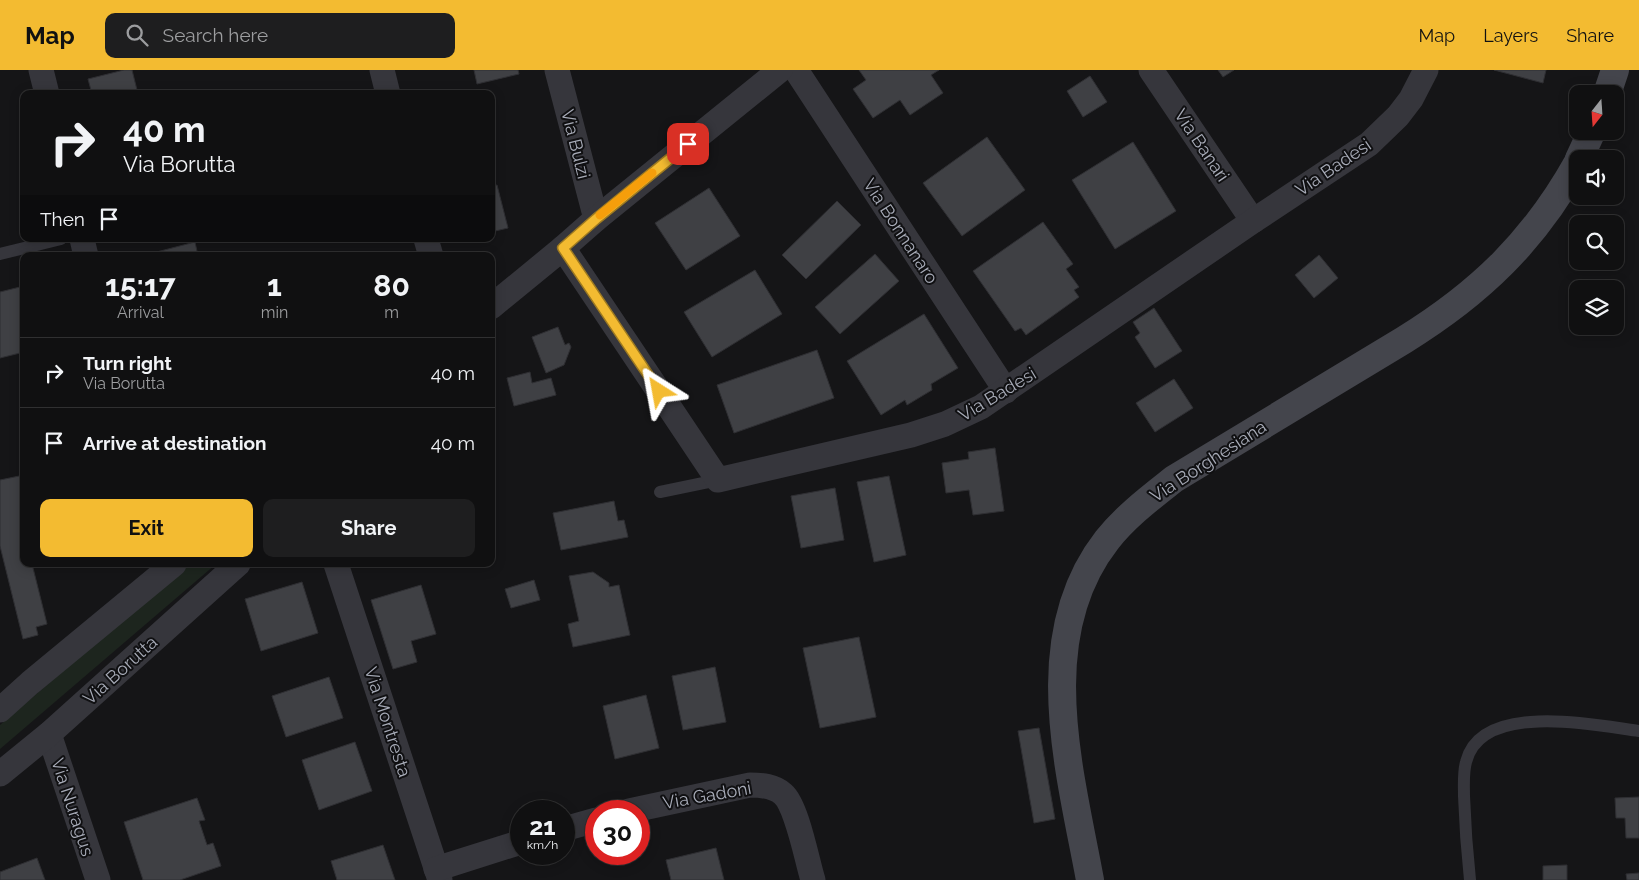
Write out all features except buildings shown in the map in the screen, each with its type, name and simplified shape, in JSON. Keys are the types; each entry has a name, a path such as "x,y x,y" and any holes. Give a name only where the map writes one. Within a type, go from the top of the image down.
{"street":[{"path":"41,70 46,90"},
{"path":"382,70 387,90"},
{"name":"Via Bulzi","path":"557,70 596,219"},
{"path":"495,304 780,70"},
{"name":"Via Bonnanaro","path":"796,70 1006,391"},
{"name":"Via Banari","path":"1151,70 1252,221"},
{"name":"Via Badesi","path":"718,480 911,436 972,412 1006,391 1252,221 1370,144 1398,116 1411,99 1426,70"},
{"path":"1610,85 1615,70"},
{"name":"Via Borghesiana","path":"1090,880 1066,745 1062,707 1062,671 1066,634 1072,607 1081,584 1106,540 1143,503 1174,479 1404,340 1437,319 1469,294 1499,268 1525,241 1569,176"},
{"path":"563,248 718,480"},
{"path":"0,710 166,567"},
{"name":"Via Borutta","path":"0,774 49,734 235,567"},
{"name":"Via Montresta","path":"337,567 438,874"},
{"name":"Via Nuragus","path":"49,734 98,880"},
{"name":"Via Gadoni","path":"650,806 750,785 769,787 785,796 790,804 813,880"},
{"path":"438,874 510,846"}],"lane":[{"path":"0,254 49,242"},
{"path":"660,492 718,480"},
{"path":"1470,880 1465,833 1465,764 1470,749 1480,738 1496,729 1530,722 1570,722 1639,730"}],"shaded area":[{"path":"185,567 212,567 0,749 0,725"}],"slow traffic":[{"path":"600,215 652,173"}],"route":[{"path":"659,391 563,248 688,144"}]}
